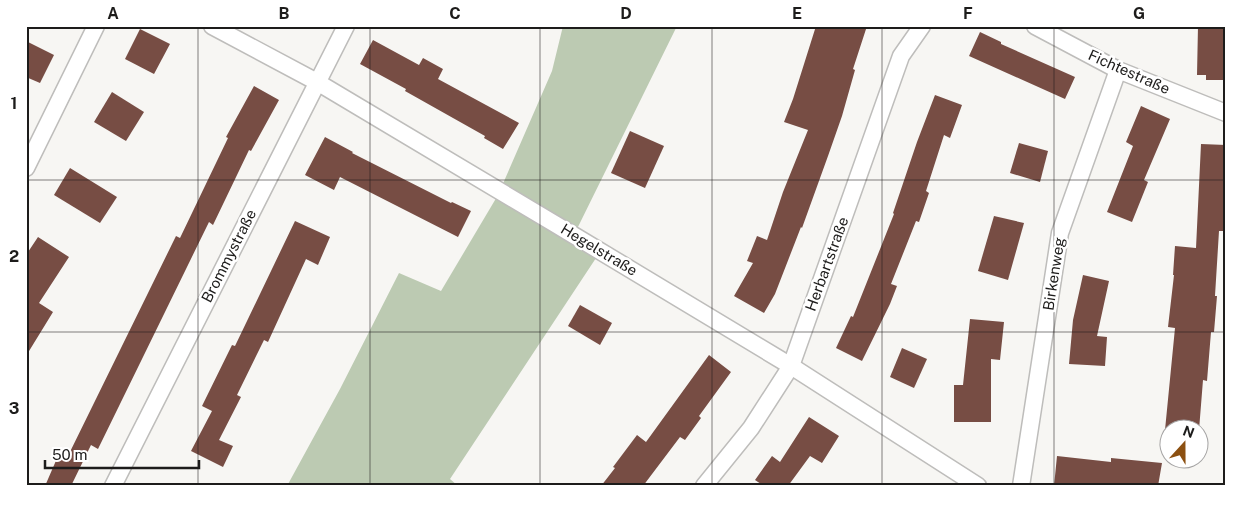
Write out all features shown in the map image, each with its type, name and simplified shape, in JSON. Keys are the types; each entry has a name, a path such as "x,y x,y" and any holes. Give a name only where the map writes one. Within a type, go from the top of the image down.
{"street":[{"path":"26,168 96,26"},
{"name":"Hegelstraße","path":"212,26 317,82 791,366 978,486"},
{"name":"Brommystraße","path":"113,486 346,26"},
{"name":"Herbartstraße","path":"704,486 751,428 791,366 901,56 922,26"},
{"name":"Fichtestraße","path":"1035,26 1118,70 1226,113"},
{"name":"Birkenweg","path":"1021,486 1060,232 1118,70"}],"green space":[{"path":"563,26 677,26 574,235 598,255 450,479 458,486 287,486 340,389 399,273 441,291 498,195 552,71"}],"building":[{"path":"816,26 867,26 853,69 855,70 842,116 828,156 802,228 775,294 764,313 734,296 753,263 747,261 757,236 767,240 783,192 808,130 784,122"},
{"path":"1198,26 1226,26 1226,80 1206,80 1206,75 1197,75"},
{"path":"140,29 170,44 154,74 125,59"},
{"path":"980,32 1001,42 1001,44 1075,77 1065,99 969,56"},
{"path":"373,40 419,65 423,58 443,69 438,79 519,123 503,149 484,138 485,136 405,91 406,89 360,64"},
{"path":"26,41 54,55 40,83 26,77"},
{"path":"254,86 279,100 251,151 249,150 213,225 209,222 98,449 91,445 71,486 45,486 58,456 66,460 176,236 180,238 228,138 226,137"},
{"path":"112,92 144,112 126,141 94,122"},
{"path":"935,95 962,105 950,138 944,135 926,191 929,193 919,222 916,221 891,284 897,286 862,361 836,348 851,316 853,317 894,214 917,142"},
{"path":"1141,106 1170,119 1144,180 1148,182 1132,222 1107,212 1133,146 1126,142"},
{"path":"630,131 664,146 645,188 611,173"},
{"path":"325,137 352,153 451,203 471,211 458,237 340,177 334,190 305,175"},
{"path":"1019,143 1048,151 1040,182 1010,173"},
{"path":"1201,144 1226,145 1225,231 1219,231 1214,332 1211,332 1207,381 1203,380 1200,420 1166,420 1175,328 1168,327 1174,275 1175,246 1196,248"},
{"path":"70,168 117,197 100,223 54,195"},
{"path":"994,216 1024,223 1008,280 978,271"},
{"path":"295,221 330,237 318,265 306,259 268,342 264,340 237,395 241,397 219,440 233,446 223,467 191,451 212,411 202,406 232,345 235,346"},
{"path":"38,237 69,257 39,303 53,312 26,356 26,255"},
{"path":"1083,275 1109,281 1097,336 1107,337 1105,366 1069,364 1073,320"},
{"path":"580,305 612,323 600,345 568,326"},
{"path":"970,319 1004,322 1000,360 991,359 991,422 954,422 954,385 963,385"},
{"path":"902,348 927,359 914,388 890,377"},
{"path":"709,355 731,372 699,416 701,418 685,440 680,437 643,486 601,486 637,435 646,442"},
{"path":"809,417 839,436 822,463 810,456 788,486 764,486 755,480 772,456 780,462"},
{"path":"1057,456 1111,462 1111,458 1160,463 1158,486 1054,486"}]}
